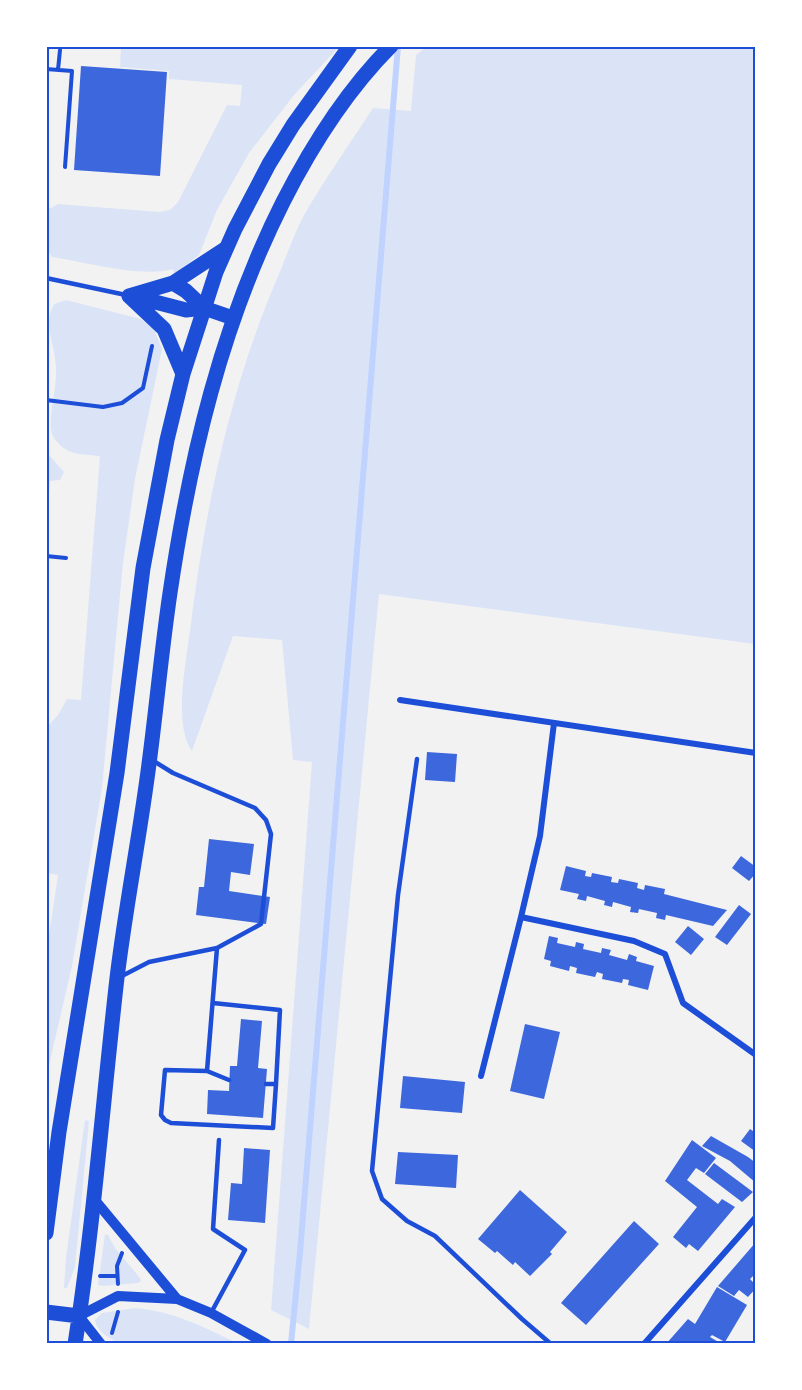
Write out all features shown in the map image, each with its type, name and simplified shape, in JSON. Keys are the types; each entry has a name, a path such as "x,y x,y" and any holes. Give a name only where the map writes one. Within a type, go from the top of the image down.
{"main road":[{"path":"46,1233 66,1087 115,784 143,568 167,440 183,374 225,249 268,164 292,125 351,46"},
{"path":"75,1344 94,1199 117,978 130,879 150,759 170,592 204,414 233,318 266,236 295,177 343,101 386,52"},
{"path":"129,296 173,283 225,249"},
{"path":"173,283 186,291 204,308 233,318"},
{"path":"129,296 186,310 204,308"},
{"path":"129,296 164,329 183,374"},
{"path":"46,1312 79,1316"}],"street":[{"path":"400,700 756,753"},
{"path":"481,1076 540,836 554,723"},
{"path":"521,916 633,941 665,954 683,1003 756,1054"},
{"path":"94,1199 177,1299"},
{"path":"644,1344 756,1217"},
{"path":"105,1342 79,1316 118,1296 177,1299 212,1313 266,1343"}],"lane":[{"path":"46,278 129,296"},
{"path":"117,978 149,962 218,948 261,924 271,834 266,820 255,808 173,773 150,759"},
{"path":"417,759 398,895 372,1171 382,1199 407,1221 435,1236 551,1344"},
{"path":"207,1071 218,948"},
{"path":"213,1003 280,1010 273,1128 171,1123 161,1115 165,1070 207,1071 229,1080"},
{"path":"266,1084 276,1084"},
{"path":"212,1313 245,1250 213,1228 219,1140"}],"path":[{"path":"58,70 60,46"},
{"path":"46,69 72,71 65,167"},
{"path":"46,400 103,407 122,403 143,388 154,336"},
{"path":"46,556 66,558"},
{"path":"118,1285 117,1266 122,1253"},
{"path":"98,1276 117,1276"},
{"path":"105,1342 118,1309"}],"shaded area":[{"path":"427,46 755,47 755,644 379,594 309,1329 271,1310 312,762 293,760 282,640 233,636 192,751 186,740 183,726 182,693 196,585 212,494 233,404 262,317 304,215 373,108 411,111 416,55"},
{"path":"121,47 339,47 294,95 249,153 217,210 199,255 175,274 173,269 145,272 52,257 47,248 47,210 58,204 159,212 170,210 178,202 227,105 240,106 242,85 169,79 169,71 120,67"},
{"path":"66,300 141,319 154,329 162,349 135,479 123,563 102,788 72,966 47,1074 47,935 49,935 58,875 47,873 47,727 58,715 67,699 81,700 100,456 78,454 67,450 56,441 51,431 56,367 50,319 54,304"},
{"path":"50,456 64,472 60,480 50,481 47,519 48,458"},
{"path":"85,1120 89,1121 75,1267 67,1288 64,1288 66,1257"},
{"path":"105,1234 108,1235 115,1248 141,1281 98,1285"},
{"path":"135,1308 176,1316 237,1343 118,1343 104,1334 96,1324 95,1320 102,1313"}],"building":[{"path":"81,66 167,72 160,176 74,170"},
{"path":"427,752 457,754 455,782 425,780"},
{"path":"209,839 254,844 250,875 231,872 229,891 270,897 266,924 196,915 199,887 204,887"},
{"path":"741,856 756,867 756,873 749,881 732,868"},
{"path":"566,866 586,871 585,876 591,877 592,873 612,877 611,882 618,883 619,879 638,883 637,888 644,890 645,885 665,889 664,894 727,910 713,926 666,915 665,920 656,918 657,913 639,909 638,913 630,912 631,907 613,902 612,907 604,905 605,901 587,896 586,901 577,899 579,894 560,890"},
{"path":"739,905 751,914 727,945 715,937"},
{"path":"688,926 704,939 691,955 675,942"},
{"path":"549,936 558,938 557,943 575,947 576,942 584,944 583,949 601,953 602,948 611,950 609,955 627,960 629,954 637,957 636,961 654,966 648,990 628,985 629,980 623,979 622,983 602,979 603,974 597,972 595,977 576,973 577,968 570,966 569,971 550,966 551,961 544,959"},
{"path":"241,1019 262,1021 258,1068 267,1069 263,1118 207,1114 208,1090 229,1091 230,1066 237,1066"},
{"path":"525,1024 560,1032 544,1099 510,1091"},
{"path":"403,1076 465,1082 462,1113 400,1108"},
{"path":"750,1129 756,1133 756,1152 741,1141"},
{"path":"711,1136 756,1163 756,1183 730,1161 702,1146"},
{"path":"692,1140 716,1158 704,1173 696,1168 687,1180 718,1204 722,1199 735,1207 698,1251 689,1244 686,1248 673,1237 697,1207 665,1181"},
{"path":"244,1148 270,1150 265,1223 228,1220 231,1183 242,1184"},
{"path":"398,1152 458,1155 456,1188 395,1184"},
{"path":"714,1163 753,1192 742,1202 705,1174"},
{"path":"520,1190 567,1232 550,1252 552,1254 530,1276 515,1262 513,1265 478,1239"},
{"path":"634,1221 659,1244 586,1325 561,1303"},
{"path":"756,1242 756,1273 750,1279 756,1288 748,1297 739,1290 734,1296 718,1286"},
{"path":"717,1287 747,1305 725,1342 712,1335 710,1337 722,1344 666,1344 688,1319 695,1324"}],"waterway":[{"path":"291,1344 398,46"}]}
